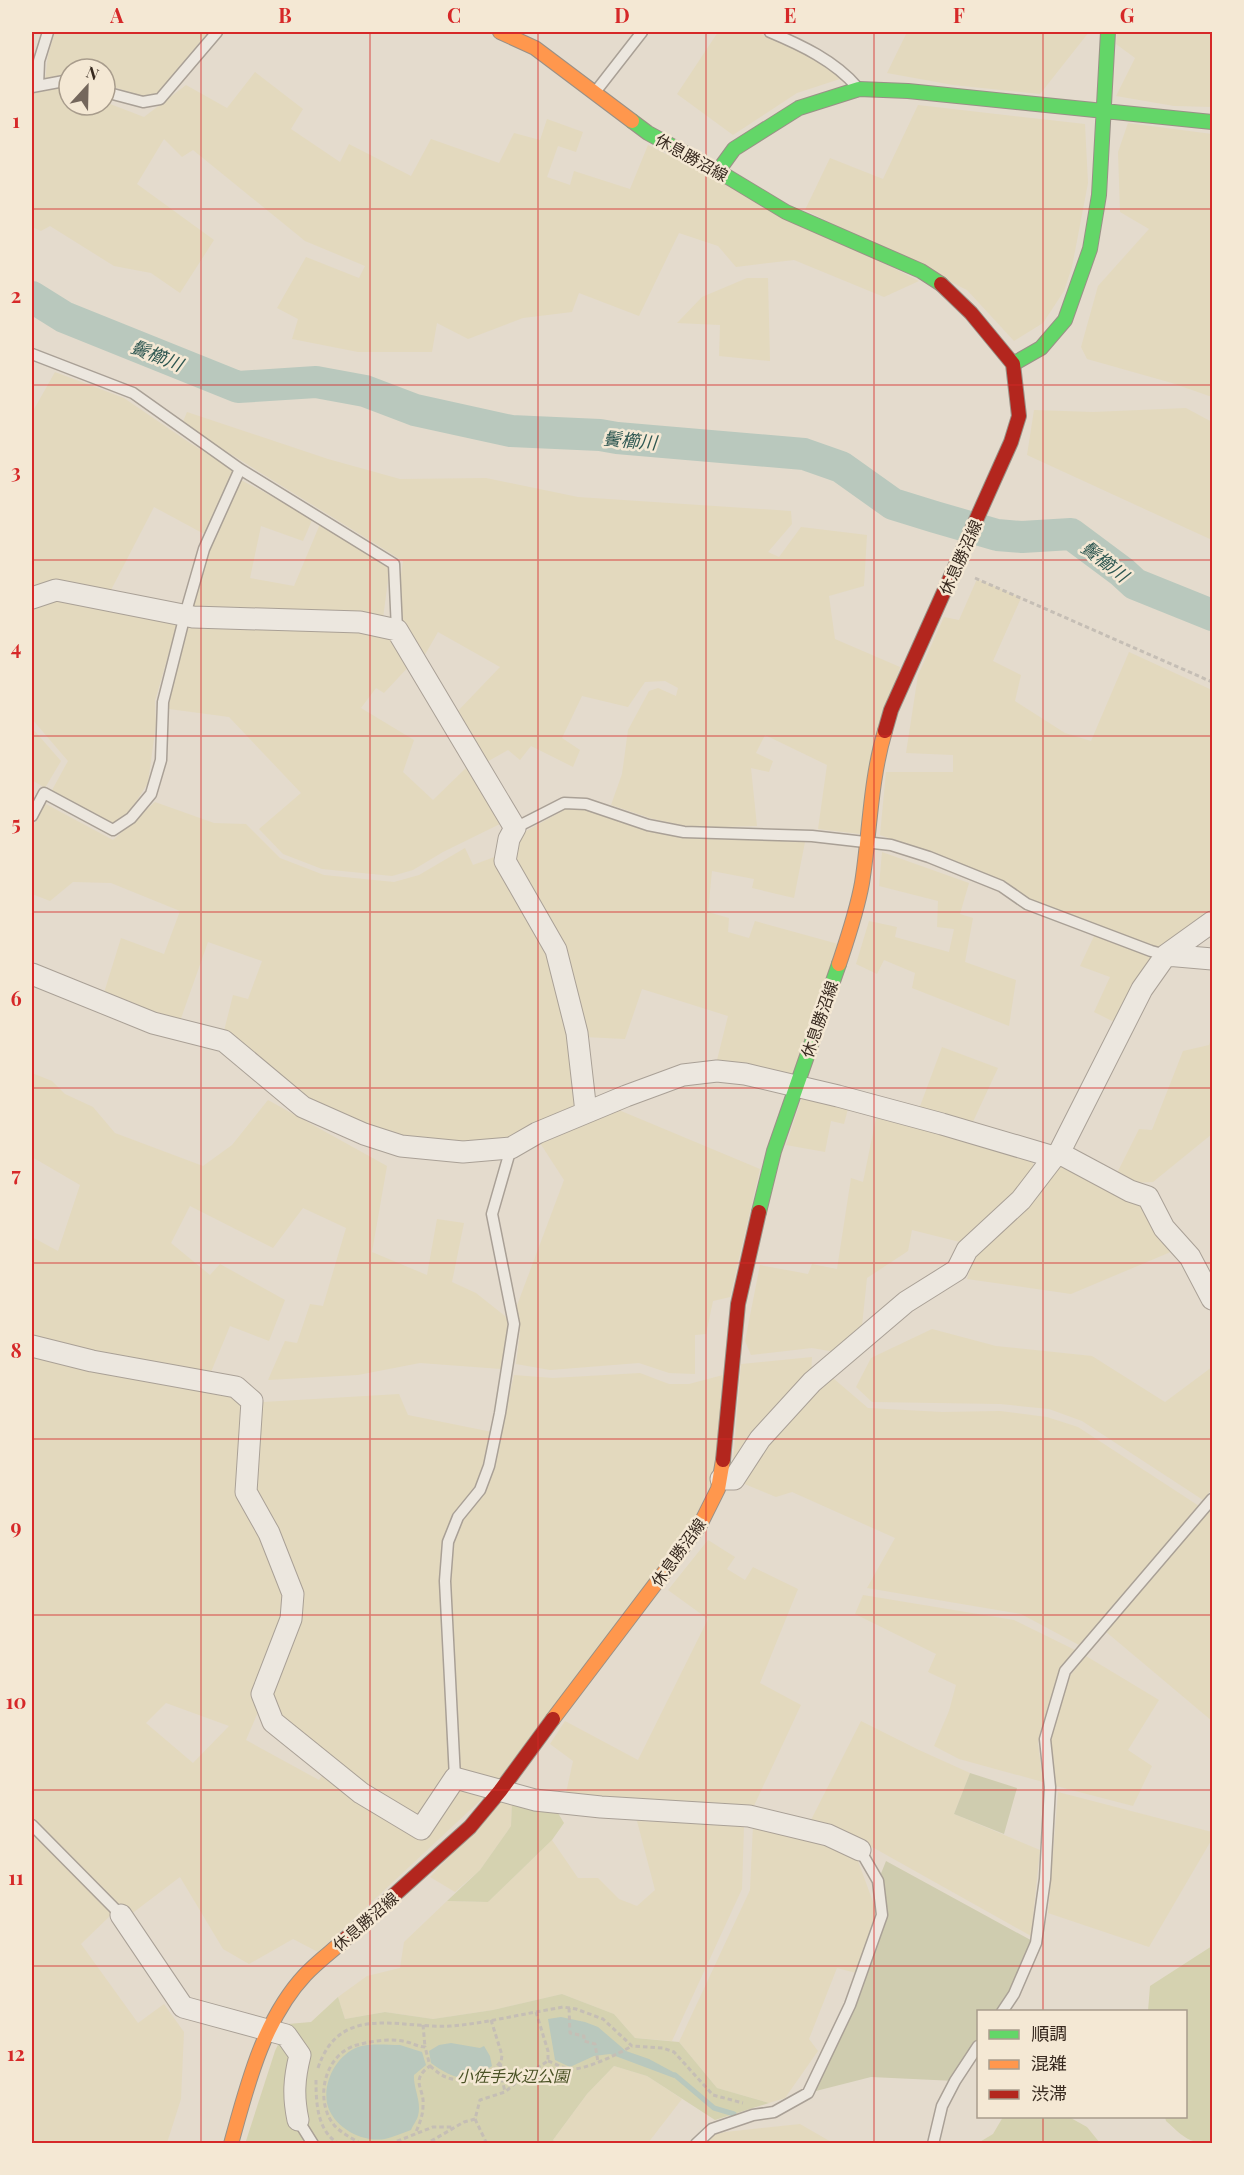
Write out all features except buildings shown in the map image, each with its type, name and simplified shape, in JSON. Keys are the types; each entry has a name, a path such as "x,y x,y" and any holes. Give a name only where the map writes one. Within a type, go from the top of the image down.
{"main road":[{"name":"休息勝沼線","path":"231,2144 248,2083 269,2030 285,2002 305,1975 470,1827 500,1791 700,1525 720,1479 738,1304 774,1151 856,914 862,883 877,757 891,711 1011,442 1019,417 1013,364 971,313 946,288 921,271 786,212 718,171 648,134 535,48 500,32"},
{"path":"1013,364 1041,348 1065,320 1090,249 1099,195 1108,32"},
{"path":"718,171 734,149 799,108 859,89 908,90 1212,122"}],"street":[{"path":"32,598 56,591 185,615 360,622 397,630 515,828 509,840 506,861 556,950 577,1033 586,1112"},
{"path":"720,1479 734,1479 760,1439 831,1364 906,1302 957,1270 967,1250 1021,1200 1056,1155 1142,989 1166,955 1212,921"},
{"path":"1166,955 1212,959"},
{"path":"32,974 153,1023 224,1041 303,1107 364,1134 401,1146 463,1152 510,1148 537,1133 586,1112 683,1075 727,1072 796,1086 1056,1155 1148,1197 1164,1228 1190,1257 1212,1299"},
{"path":"32,1346 92,1361 236,1387 252,1401 246,1492 269,1533 293,1594 291,1619 262,1694 273,1722 361,1793 421,1829 455,1778 535,1800 601,1807 748,1816 828,1835 860,1850"},
{"path":"121,1915 183,2007 286,2035 300,2055 294,2078 293,2099 298,2120"}],"lane":[{"path":"48,32 39,62 35,87 57,82"},
{"path":"117,95 142,102 160,99 217,32"},
{"path":"595,92 642,32"},
{"path":"770,32 844,71 859,89"},
{"path":"32,354 133,393 240,469 394,564 397,630"},
{"path":"32,816 44,794 113,830 131,818 151,794 161,760 163,702 185,615 204,549 240,469"},
{"path":"515,828 564,803 586,804 648,825 684,832 812,836 891,845 929,857 1001,886 1026,904 1166,955"},
{"path":"455,1778 445,1581 448,1542 458,1517 480,1490 489,1466 511,1347 514,1324 492,1214 510,1148"},
{"path":"1003,2010 1014,1994 1036,1943 1045,1879 1050,1786 1045,1739 1065,1671 1212,1499"},
{"path":"32,1824 121,1915"},
{"path":"696,2144 712,2129 753,2115 774,2112 808,2093 850,2005 882,1915 878,1881 860,1850"},
{"path":"933,2144 942,2106 977,2048"},
{"path":"298,2120 313,2144"}],"path":[{"path":"956,566 1212,682"},
{"path":"339,2144 327,2133 317,2111 317,2073 321,2059 333,2041 349,2028 394,2022 448,2026 551,2008 569,2008 603,2019 632,2046"},
{"path":"569,2008 570,2033 584,2036 584,2041 595,2044 598,2062"},
{"path":"536,2012 548,2051 548,2061"},
{"path":"491,2020 502,2055 500,2070 505,2092"},
{"path":"423,2025 430,2066 444,2076 454,2079 473,2079 495,2070 501,2061"},
{"path":"361,2144 334,2124 326,2111 323,2098 330,2068 338,2054 354,2046 383,2041 408,2042 425,2047"},
{"path":"548,2061 569,2069 611,2058 632,2046 663,2048 674,2052 713,2095 774,2112"},
{"path":"487,2144 475,2119 480,2100 505,2092 548,2061"},
{"path":"415,2134 422,2117 424,2103 418,2084 420,2076 430,2066"},
{"path":"426,2144 454,2127 475,2119"},
{"path":"390,2144 433,2127 454,2127"}],"shaded area":[{"path":"55,32 208,32 158,94 141,96 117,88 117,57 57,57 57,78 45,80 48,55"},
{"path":"718,32 755,32 803,51 843,78 797,93 733,135 677,94"},
{"path":"907,32 1089,32 1040,94 953,85 887,73"},
{"path":"1117,32 1212,32 1212,107 1174,106 1116,96 1135,58 1116,44"},
{"path":"255,72 303,109 291,129 340,162 349,144 411,176 431,139 499,163 514,133 540,140 547,119 583,132 576,152 558,146 547,177 570,185 574,171 630,189 648,145 919,281 884,297 794,260 736,267 718,246 679,233 639,316 579,293 572,312 523,318 468,339 437,323 432,352 358,352 292,339 298,319 277,308 306,257 359,278 365,266 305,241 193,150 182,157 164,139 137,184 214,240 180,293 151,273 114,266 50,226 41,231 32,227 32,92 57,88 57,117 117,117 117,107 144,117 186,85 227,108"},
{"path":"918,105 1085,124 1088,183 1072,267 1064,291 1043,323 1014,341 967,290 805,210 830,158 883,179"},
{"path":"1128,123 1212,134 1212,397 1087,359 1081,347 1098,286 1149,229 1120,212 1118,152"},
{"path":"747,278 768,278 770,361 719,356 720,325 677,323 702,297"},
{"path":"55,372 124,398 234,470 206,535 154,507 110,592 32,588 32,411"},
{"path":"1186,408 1212,422 1212,540 1027,455 1034,410 1093,412"},
{"path":"187,412 328,459 400,479 486,478 578,497 791,511 792,524 768,552 779,557 801,527 867,535 864,586 829,596 835,639 900,667 860,834 818,829 827,765 765,735 756,753 773,761 769,772 751,768 757,826 695,828 653,819 611,805 622,774 628,730 649,691 658,688 676,696 678,688 665,681 645,682 628,707 582,696 562,738 580,750 573,767 531,746 520,760 508,750 485,763 455,714 500,667 438,632 423,658 395,614 403,561 182,424"},
{"path":"241,480 313,518 303,541 261,526 250,578 294,586 320,524 390,566 383,618 192,607 208,552"},
{"path":"977,579 1021,598 993,661 1021,675 1015,701 1065,733 1091,741 1129,652 1212,690 1212,919 1165,951 1034,903 959,864 880,835 886,772 953,772 953,755 906,753 918,675 944,617 959,620"},
{"path":"60,596 179,618 155,701 156,724 148,783 130,811 111,825 51,792 68,761 32,719 32,610 35,604"},
{"path":"187,625 393,633 412,663 384,693 376,688 361,708 414,740 403,772 433,800 469,765 502,823 443,852 413,870 392,876 322,869 283,854 259,829 301,793 229,717 169,709 168,695"},
{"path":"32,728 61,761 45,788 32,780"},
{"path":"155,802 214,823 246,824 280,858 324,875 394,882 419,875 465,848 473,865 497,856 549,951 570,1043 581,1107 505,1143 404,1142 301,1096 223,1035 233,995 248,999 262,961 208,942 179,1024 103,996 121,938 164,954 180,911 111,883 73,882 50,901 32,894 32,830 44,803 113,840"},
{"path":"566,809 585,810 641,829 681,837 805,842 794,898 752,888 754,879 712,871 708,912 729,918 728,932 749,938 755,921 838,944 792,1077 716,1064 728,1016 642,989 625,1039 584,1037 513,863 517,836"},
{"path":"882,852 969,883 960,914 973,918 965,962 1016,980 1009,1026 912,988 915,973 884,960 877,974 856,964 869,921 897,927 895,937 949,952 954,929 937,927 938,901 879,886"},
{"path":"1094,936 1153,958 1120,1025 1094,1012 1110,977 1080,966"},
{"path":"1212,1035 1212,1134 1153,1182 1132,1183 1117,1173 1139,1129 1152,1130 1183,1051 1209,1045"},
{"path":"942,1047 998,1068 971,1126 919,1109"},
{"path":"32,1073 52,1081 65,1094 93,1107 115,1133 203,1166 232,1145 268,1100 387,1166 372,1252 427,1275 437,1219 464,1223 452,1282 476,1293 510,1320 501,1369 420,1363 358,1375 268,1380 285,1341 297,1343 310,1304 323,1306 346,1228 303,1208 273,1248 190,1206 171,1243 210,1275 220,1264 285,1300 269,1341 230,1326 211,1372 76,1349 32,1338 32,1237 58,1251 80,1185 32,1157"},
{"path":"803,1094 849,1105 844,1124 831,1121 825,1152 786,1145"},
{"path":"614,1108 760,1169 730,1297 713,1301 706,1334 695,1335 695,1374 669,1373 639,1363 550,1370 516,1364 520,1331 516,1308 564,1180 540,1143"},
{"path":"876,1118 1032,1158 1034,1170 1005,1204 964,1243 912,1230 908,1251 867,1278 862,1326 835,1352 812,1348 751,1355 745,1341 760,1265 808,1274 812,1264 837,1269 851,1178 863,1182"},
{"path":"1065,1160 1146,1206 1173,1251 1071,1294 967,1279 974,1256"},
{"path":"932,1329 996,1346 1092,1356 1165,1402 1212,1367 1212,1489 1203,1500 1082,1421 1049,1409 1000,1404 872,1402 856,1387 871,1358"},
{"path":"32,1354 235,1393 246,1405 242,1492 286,1591 284,1613 258,1712 246,1740 319,1780 324,1773 426,1837 452,1793 465,1787 484,1797 318,1952 293,1939 249,1964 223,1949 180,1877 130,1915 32,1817","holes":["166,1703 229,1726 193,1763 146,1723"]},
{"path":"812,1357 811,1378 733,1464 741,1364"},
{"path":"640,1373 669,1384 689,1384 723,1375 715,1475 693,1521 496,1783 459,1771 450,1590 453,1546 459,1523 482,1497 489,1480 514,1375 553,1378"},
{"path":"833,1378 868,1408 942,1412 1000,1411 1047,1417 1078,1427 1199,1506 1079,1645 1021,1614 867,1588 895,1538 792,1492 776,1497 742,1483 760,1454 805,1402"},
{"path":"399,1394 408,1415 492,1432 479,1485 450,1523 441,1558 449,1771 418,1819 358,1783 279,1716 271,1693 298,1624 256,1492 263,1402"},
{"path":"1212,1506 1212,1721 1105,1631"},
{"path":"708,1540 735,1557 727,1569 745,1580 753,1567 798,1589 760,1683 801,1705 752,1810 566,1793 573,1761 550,1744 565,1721 638,1760 708,1619 668,1590"},
{"path":"863,1595 1014,1620 1075,1650 1061,1668 1038,1743 1043,1782 959,1759 934,1746 949,1711 956,1685 928,1672 936,1654 855,1614"},
{"path":"1086,1656 1159,1700 1128,1750 1152,1766 1133,1806 1056,1786 1049,1742 1069,1677"},
{"path":"861,1721 970,1773 954,1814 1040,1850 1031,1936 874,1848 810,1822"},
{"path":"970,1773 1017,1788 1004,1834 954,1814"},
{"path":"1058,1792 1212,1832 1212,1839 1149,1947 1048,1913"},
{"path":"501,1802 512,1802 511,1826 480,1870 455,1892 430,1877"},
{"path":"637,1821 744,1826 742,1889 672,2041 635,2038 614,2014 562,1994 493,2010 433,2019 385,2012 345,2019 338,1997 367,1976 400,1968 404,1942 447,1901 488,1902 552,1840 578,1878 598,1878 619,1899 637,1906 655,1890"},
{"path":"753,1825 820,1837 857,1858 877,1913 856,1973 837,1968 809,2039 818,2051 785,2098 769,2103 717,2088 679,2042 750,1890"},
{"path":"32,1831 114,1912 81,1944 138,2023 164,2004 184,2032 181,2099 167,2143 32,2143"},
{"path":"886,1861 1036,1943 1002,2010 977,2010 977,2048 955,2081 871,2077 808,2093 882,1915 878,1881"},
{"path":"561,2017 598,2027 626,2051 649,2059 675,2073 674,2078 610,2054 594,2056 570,2067 555,2060 548,2019"},
{"path":"451,2043 480,2048 484,2046 490,2056 492,2066 478,2076 470,2078 446,2073 431,2063 429,2051 439,2045"},
{"path":"400,2045 422,2052 426,2065 414,2075 419,2111 411,2130 376,2140 349,2132 335,2119 327,2103 327,2086 333,2070 344,2056 358,2047"},
{"path":"614,2066 647,2076 682,2099 648,2143 556,2144 553,2140 587,2094"},
{"path":"800,2124 833,2143 705,2143 714,2135 725,2132"}],"green space":[{"path":"512,1802 555,1808 564,1823 552,1840 488,1902 447,1901 480,1870 511,1826"},
{"path":"1212,1946 1212,2143 1197,2142 1186,2138 1166,2121 1165,2118 1187,2118 1187,2010 1148,2010 1150,1986"},
{"name":"小佐手水辺公園","path":"562,1994 614,2014 635,2038 679,2042 717,2088 769,2103 715,2120 647,2076 614,2066 587,2094 553,2140 556,2143 245,2144 275,2051 288,2024 311,2022 338,1997 345,2019 385,2012 433,2019 493,2010"},
{"path":"1002,2118 1071,2118 1087,2127 1100,2143 978,2143 993,2134"}],"waterway":[{"name":"鬢櫛川","path":"32,297 64,317 238,387 316,382 365,391 415,410 511,431 600,435 804,454 841,467 893,504 935,517 997,535 1022,537 1071,534 1135,584 1212,615"},
{"path":"675,2075 714,2108 734,2114"}],"traffic: fast":[{"path":"1013,364 1041,348 1065,320 1090,249 1099,195 1108,32"},
{"path":"718,171 734,149 799,108 859,89 908,91 1212,122"},
{"path":"632,121 648,133 786,212 921,271 941,284"},
{"path":"759,1212 774,1151 839,964"}],"traffic: slow":[{"path":"500,32 535,48 632,121"},
{"path":"839,964 860,893 873,788 885,731"},
{"path":"553,1719 700,1525 718,1489 723,1460"},
{"path":"231,2144 250,2077 278,2012 305,1975 343,1941"}],"traffic: jam":[{"path":"885,731 891,710 1011,442 1019,416 1013,364 971,313 941,284"},
{"path":"723,1460 738,1304 759,1212"},
{"path":"343,1941 470,1827 500,1791 553,1719"}]}
